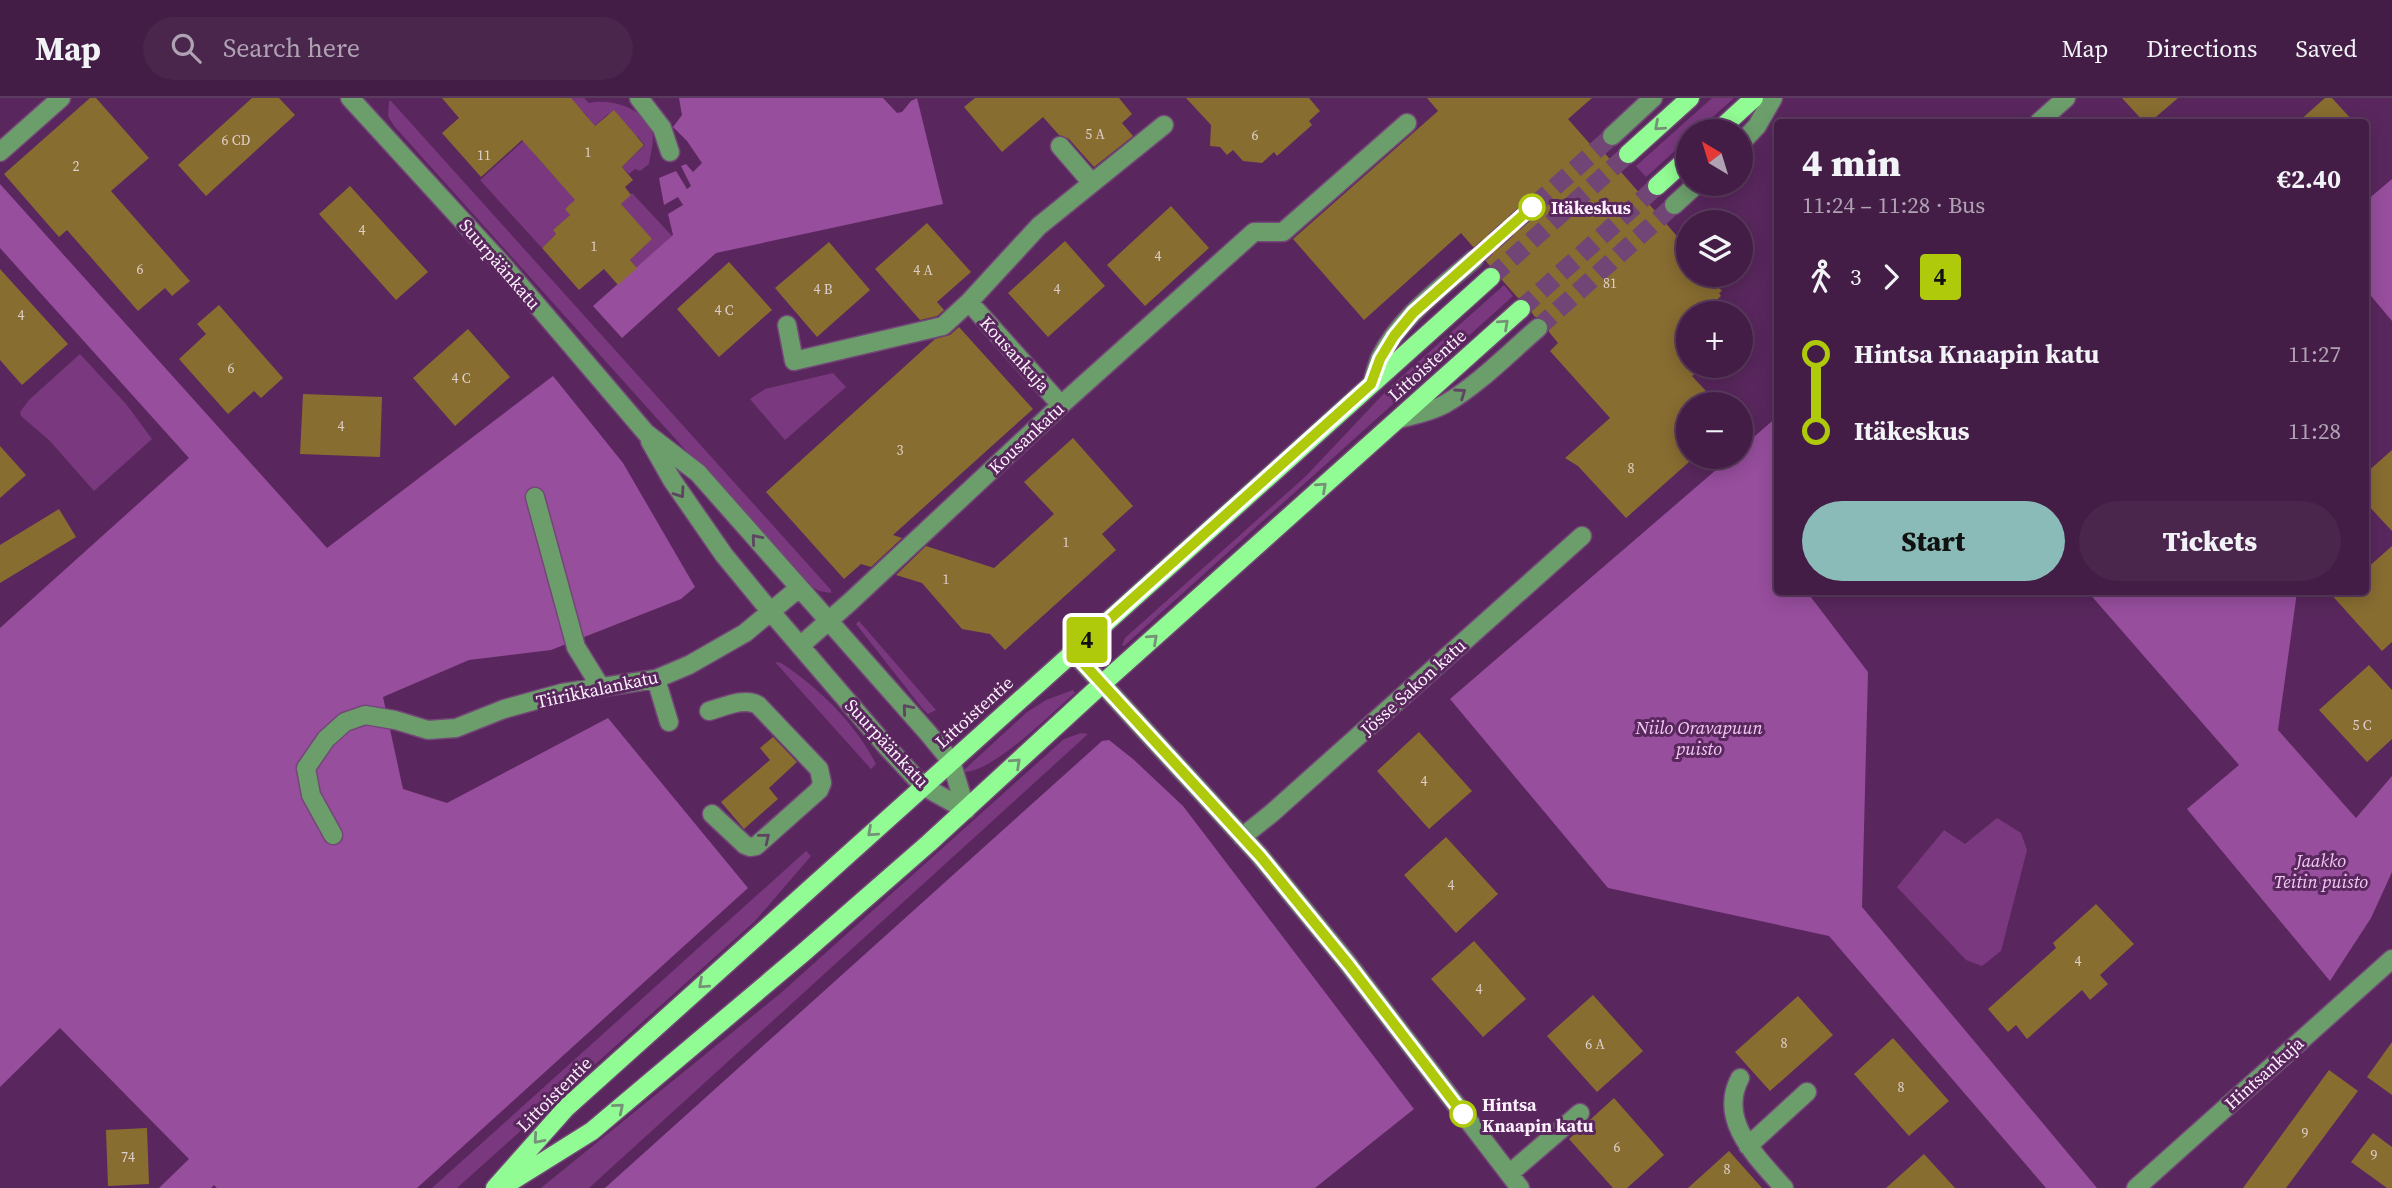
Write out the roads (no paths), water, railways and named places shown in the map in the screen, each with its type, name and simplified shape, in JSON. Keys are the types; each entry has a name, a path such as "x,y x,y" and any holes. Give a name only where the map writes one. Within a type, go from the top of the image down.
{"main road":[{"path":"1628,154 1689,98"},
{"path":"1731,119 1755,98"},
{"path":"1657,186 1676,169"},
{"name":"Littoistentie","path":"495,1188 566,1108 1491,277"},
{"name":"Littoistentie","path":"502,1188 592,1131 803,953 966,810 1102,684 1521,309"}],"street":[{"path":"0,152 61,98"},
{"path":"639,98 662,128 670,152"},
{"path":"1612,136 1653,98"},
{"path":"1754,129 1773,98"},
{"path":"2042,119 2066,98"},
{"name":"Suurpäänkatu","path":"353,99 502,264 646,433 672,480 724,555 886,746 923,786 966,810"},
{"name":"Kousankatu","path":"800,646 1061,405 1254,232 1283,232 1407,123"},
{"path":"787,325 794,362 943,326 969,302 1039,226 1164,125"},
{"path":"1060,146 1092,183"},
{"path":"1674,205 1684,196"},
{"path":"1371,384 1380,359 1394,336 1413,313 1474,259"},
{"name":"Kousankuja","path":"969,302 1061,405"},
{"path":"1399,419 1444,404 1477,381 1538,328"},
{"name":"Suurpäänkatu","path":"646,433 698,473 951,761 966,810"},
{"path":"535,497 576,647 600,686"},
{"name":"Jösse Sakon katu","path":"1242,837 1582,536"},
{"name":"Tiirikkalankatu","path":"333,835 311,795 306,768 326,739 345,722 365,715 428,730 456,729 504,709 562,693 656,679 688,665 745,633 799,588"},
{"path":"1073,652 1242,837 1349,965 1515,1181 1580,1113"},
{"path":"656,679 669,722"},
{"path":"709,711 751,701 758,705 819,769 822,783 819,790 756,846 745,845 712,814"},
{"name":"Hintsankuja","path":"2136,1188 2392,959"},
{"path":"1740,1078 1734,1090 1733,1107 1738,1128 1748,1146 1784,1188"},
{"path":"1748,1146 1807,1092"}],"tunnel":[{"path":"1474,259 1612,136"},
{"path":"1491,277 1628,154"},
{"path":"1521,309 1657,186"},
{"path":"1538,328 1674,205"}],"place":[{"name":"Itäkeskus","path":"1532,207"},
{"name":"Hintsa Knaapin katu","path":"1463,1114"}],"park label":[{"name":"Niilo Oravapuun puisto","path":"1699,737"},
{"name":"Jaakko Teitin puisto","path":"2321,870"}]}
